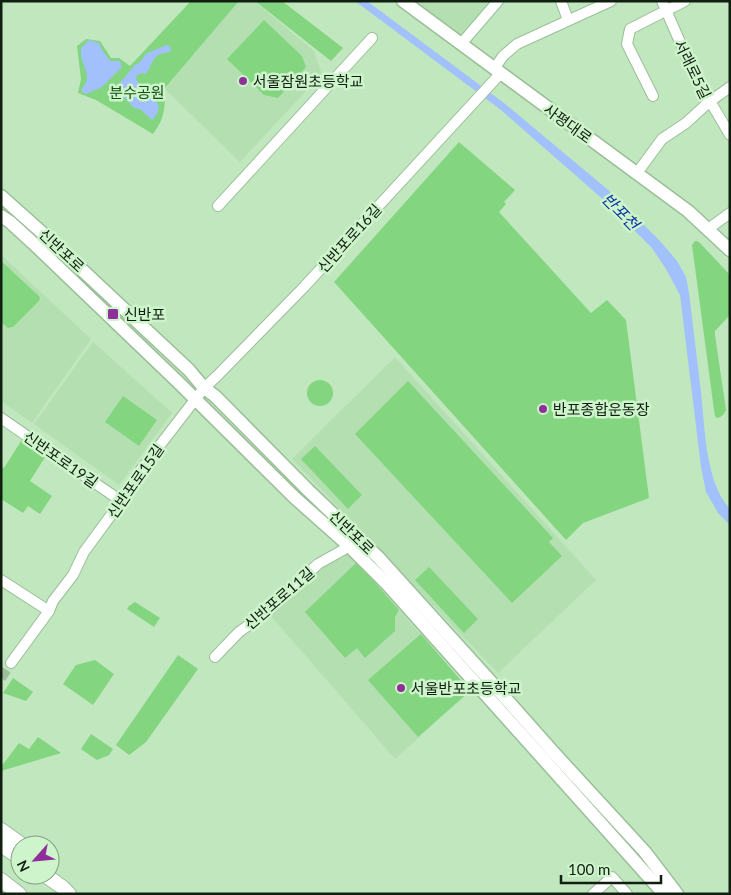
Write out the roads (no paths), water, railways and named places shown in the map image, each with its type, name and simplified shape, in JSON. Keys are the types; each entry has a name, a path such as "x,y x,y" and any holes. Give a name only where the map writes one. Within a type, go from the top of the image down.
{"highway":[{"path":"1,880 18,894"}],"main road":[{"name":"사평대로","path":"409,3 497,71 688,211 730,250"},
{"name":"신반포로","path":"3,201 48,238 189,370 204,388 215,396 309,491 378,557 645,852 677,894"},
{"name":"신반포로","path":"1,216 34,243 294,497 348,545 387,584 664,894"}],"street":[{"path":"461,44 498,1"},
{"path":"560,1 568,20"},
{"name":"신반포로16길","path":"195,400 204,388 304,287 486,89 497,71 503,56 516,44 610,1"},
{"path":"653,96 627,44 630,29 664,6 685,1"},
{"name":"서래로5길","path":"664,6 694,74 709,102 730,134"},
{"path":"218,206 372,38"},
{"path":"637,173 662,139 686,123 709,102 730,87"},
{"path":"708,229 730,213"},
{"name":"신반포로15길","path":"11,663 49,611 52,601 73,575 84,552 140,471 195,400"},
{"name":"신반포로19길","path":"1,418 121,501"},
{"name":"신반포로11길","path":"215,657 239,632 266,613 318,564 343,550 348,545"},
{"path":"1,580 49,611"},
{"path":"593,894 612,877 627,894"}],"water":[{"name":"반포천","path":"355,1 367,1 504,103 613,194 660,241 677,261 686,277 689,293 705,437 711,469 715,484 730,509 730,525 718,513 706,492 701,467 680,295 652,248 606,202 501,110"},
{"path":"89,40 99,43 110,61 120,61 122,67 102,87 86,94 82,92 87,76 81,56 81,48"},
{"path":"167,45 170,46 171,51 156,57 146,74 137,75 136,80 159,106 157,114 152,120 140,109 134,108 122,95 119,84 147,53"}],"tunnel":[{"path":"1,678 11,663"}],"place":[{"name":"서울잠원초등학교","path":"243,81"},
{"name":"신반포","path":"113,314"},
{"name":"반포종합운동장","path":"543,409"},
{"name":"서울반포초등학교","path":"401,688"}],"park label":[{"name":"분수공원","path":"137,92"}]}
